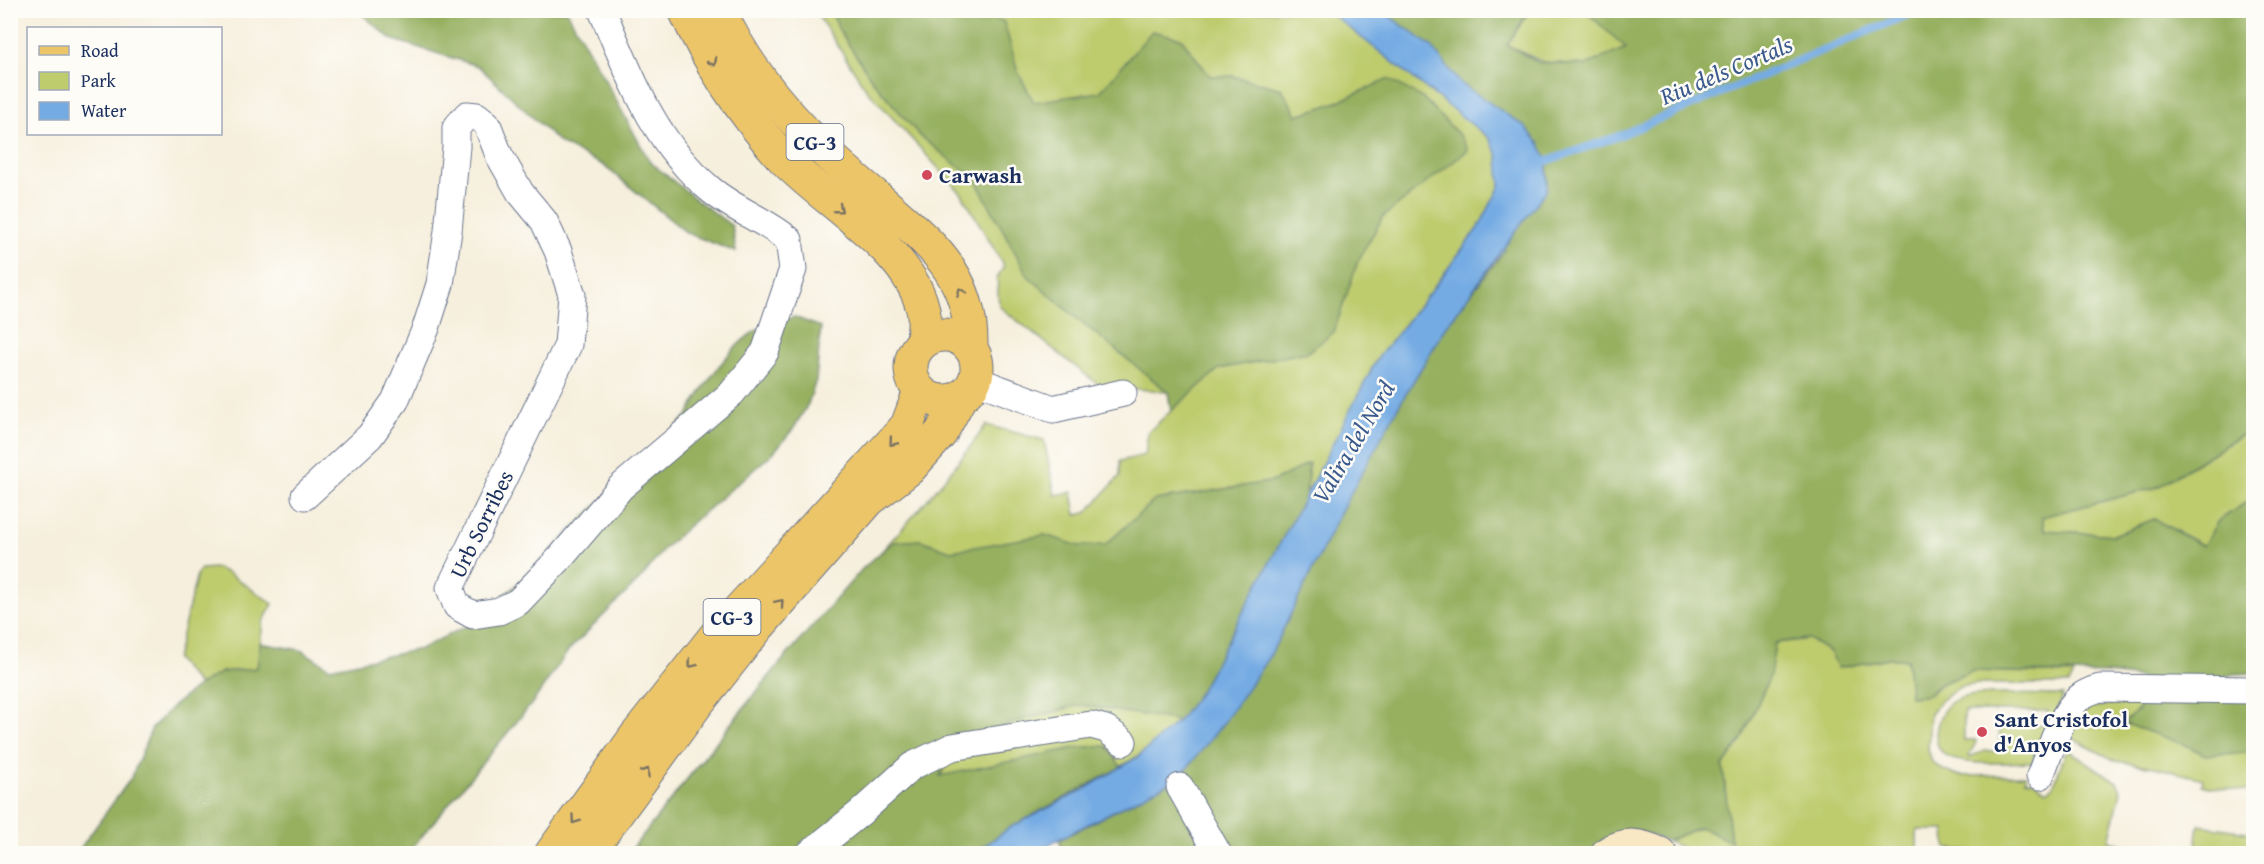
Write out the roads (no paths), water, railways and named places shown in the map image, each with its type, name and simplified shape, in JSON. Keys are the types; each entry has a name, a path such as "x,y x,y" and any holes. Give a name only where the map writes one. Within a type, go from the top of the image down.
{"main road":[{"name":"CG-3","path":"551,854 636,736 716,634 907,426 920,391 914,382 911,366 916,350 923,342 924,315 910,278 897,260 868,232 816,190 781,156 725,84 685,10"},
{"name":"CG-3","path":"586,854 696,705 751,637 869,500 909,469 941,433 969,375 972,326 962,293 947,264 878,198 839,166 796,123 760,80 719,10"},
{"path":"920,391 939,400 950,400 969,375 964,341 948,335 932,336 923,342"},
{"path":"1606,854 1621,847 1637,845 1660,854"}],"street":[{"name":"Urb Sorribes","path":"305,496 370,436 395,401 411,365 440,284 448,231 456,128 467,115 477,116 487,124 500,155 520,192 544,221 558,251 572,295 568,345 454,577 450,588 457,606 473,615 499,611 518,602 562,556 621,487 732,393 765,352 793,269 789,240 774,228 736,208 711,190 690,170 659,133 639,97 602,10"},
{"path":"969,375 1053,409 1123,393"},
{"path":"2040,776 2067,714 2077,699 2087,692 2100,688 2253,690"},
{"path":"809,854 860,813 912,766 952,747 1091,725 1106,729 1123,742"},
{"path":"1180,787 1218,854"}],"water":[{"name":"Valira del Nord","path":"1328,11 1382,11 1431,46 1460,83 1524,126 1540,144 1547,161 1547,189 1445,328 1343,507 1271,654 1225,721 1180,777 1032,853 973,854 1011,827 1083,790 1138,757 1179,720 1200,692 1377,359 1480,225 1500,186 1498,155 1489,138"}],"waterway":[{"name":"Riu dels Cortals","path":"1547,161 1616,137 1919,10"}],"place":[{"name":"Carwash","path":"927,175"},
{"name":"Sant Cristofol d'Anyos","path":"1982,732"}]}
